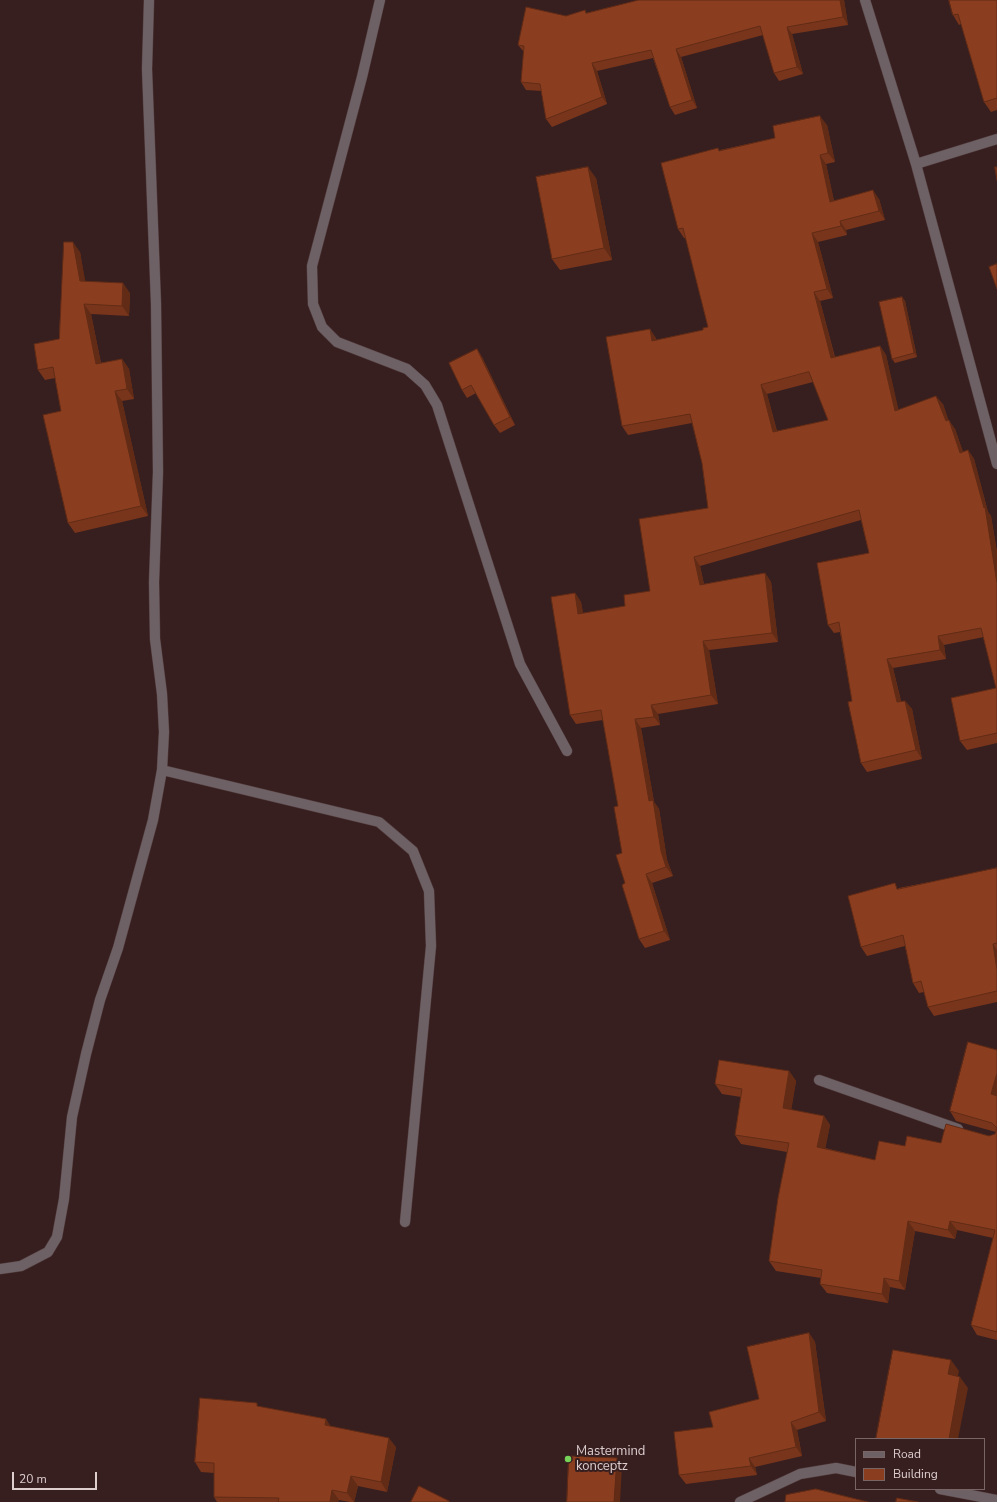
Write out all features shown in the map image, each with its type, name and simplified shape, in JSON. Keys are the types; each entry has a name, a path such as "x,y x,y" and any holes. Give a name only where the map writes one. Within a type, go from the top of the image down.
{"street":[{"path":"0,1269 21,1266 48,1252 57,1237 64,1199 72,1117 84,1061 100,1000 118,948 151,828 162,770 164,732 162,694 154,625 158,472 156,312 147,69 149,0"},
{"path":"380,0 362,77 312,266 313,304 322,327 337,342 407,368 425,385 437,405 520,664 568,751"},
{"path":"865,0 916,164 997,464"},
{"path":"916,164 997,139"},
{"path":"162,770 379,822 414,850 429,891 431,946 405,1222"},
{"path":"819,1080 964,1131"},
{"path":"740,1502 800,1474 836,1468 855,1472"},
{"path":"945,1490 997,1500"}],"building":[{"path":"639,0 840,0 843,17 787,27 797,67 774,73 760,26 676,49 692,100 670,107 651,50 592,63 602,97 546,119 540,84 521,82 524,46 518,45 526,7 566,16 585,10 586,13"},
{"path":"949,0 997,0 997,98 984,102 958,14 953,15"},
{"path":"820,116 828,153 820,155 830,202 873,190 879,211 840,221 841,226 812,233 827,289 814,292 831,358 880,346 895,411 936,396 946,421 949,420 960,453 968,450 984,508 985,507 997,583 997,733 960,741 951,698 996,688 981,628 938,636 940,650 887,659 897,702 905,701 916,750 861,763 848,702 852,701 839,622 828,625 817,563 869,553 859,510 694,557 700,585 765,573 772,633 703,641 711,695 651,705 654,717 635,719 649,801 653,800 661,851 666,867 646,874 664,931 639,939 622,885 625,883 616,855 622,853 614,807 618,806 601,710 570,715 551,597 575,593 578,614 625,606 624,595 650,591 639,519 708,508 702,463 690,414 622,426 606,337 650,329 652,341 703,330 703,328 708,327 683,228 678,229 661,163 718,148 719,151 775,138 773,126","holes":["809,372 828,420 773,432 761,385"]},
{"path":"588,167 604,248 552,259 536,177"},
{"path":"995,167 997,167 997,180"},
{"path":"64,242 73,242 80,281 123,283 122,306 84,304 96,364 122,359 127,389 115,391 141,506 68,523 43,415 61,411 53,367 38,370 34,344 59,339"},
{"path":"997,264 997,289 989,267"},
{"path":"902,297 914,353 892,359 879,302"},
{"path":"477,349 510,417 494,425 471,385 462,390 449,363"},
{"path":"997,868 997,943 993,944 997,970 997,991 928,1007 921,981 913,983 903,935 861,947 848,896 895,883 897,889"},
{"path":"968,1042 997,1050 997,1073 991,1094 997,1096 997,1128 992,1123 950,1111"},
{"path":"719,1060 789,1071 783,1108 824,1116 817,1147 875,1160 879,1141 905,1146 907,1136 941,1143 946,1124 989,1136 995,1134 997,1128 997,1332 971,1325 995,1230 950,1221 948,1230 908,1221 899,1281 884,1278 882,1294 820,1284 822,1270 769,1261 778,1198 789,1143 735,1135 742,1089 715,1084"},
{"path":"809,1333 819,1412 791,1422 796,1447 749,1458 751,1466 679,1475 674,1432 713,1427 709,1412 759,1399 747,1347"},
{"path":"893,1350 951,1360 948,1374 960,1377 949,1438 876,1438"},
{"path":"200,1398 257,1403 257,1406 326,1419 325,1425 389,1438 381,1482 351,1476 347,1493 332,1490 330,1502 278,1502 279,1498 214,1497 214,1463 195,1462"},
{"path":"569,1456 617,1458 614,1502 567,1502"},
{"path":"419,1486 449,1501 449,1502 411,1502"},
{"path":"816,1489 868,1502 785,1502 786,1495"},
{"path":"897,1498 918,1502 896,1502"}],"place":[{"name":"Mastermind konceptz","path":"568,1459"}]}
